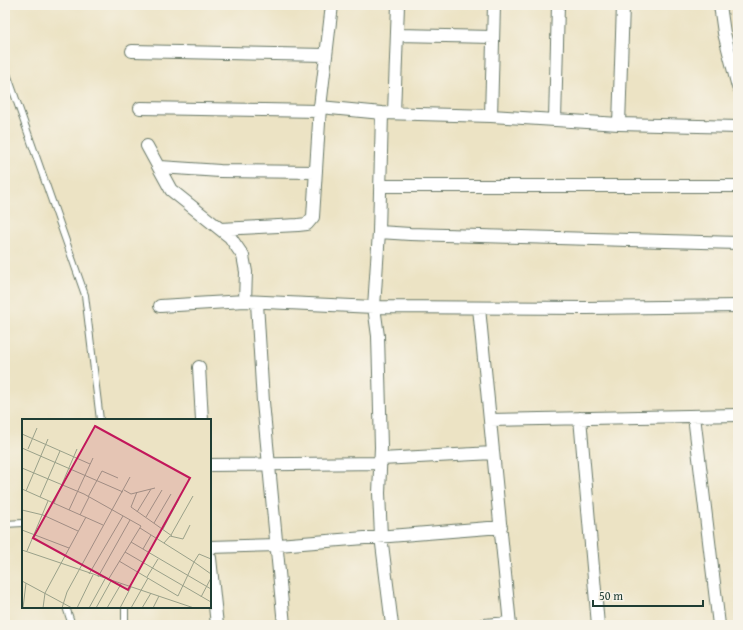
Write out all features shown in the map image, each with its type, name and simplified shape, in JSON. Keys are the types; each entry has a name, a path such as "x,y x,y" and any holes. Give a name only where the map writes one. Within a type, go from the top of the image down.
{"street":[{"path":"220,229 307,224 313,217 320,109 332,5"},
{"path":"392,625 381,536 379,493 380,461 378,336 374,307 379,232 380,186 398,35 398,5"},
{"path":"491,116 494,5"},
{"path":"555,120 558,5"},
{"path":"619,124 623,5"},
{"path":"720,5 733,50 738,88"},
{"path":"398,35 493,37"},
{"path":"132,51 326,55"},
{"path":"140,108 320,109 388,113 491,116 619,124 738,127"},
{"path":"147,146 172,190 230,237 243,256 251,302 270,464 284,625"},
{"path":"160,167 220,171 316,172"},
{"path":"380,186 738,186"},
{"path":"379,232 738,243"},
{"path":"160,306 251,302 374,307 479,308 738,306"},
{"path":"479,308 510,624 484,625"},
{"path":"199,367 202,419"},
{"path":"490,420 738,415"},
{"path":"694,416 719,625"},
{"path":"580,418 598,625"},
{"path":"211,465 380,461 494,453"},
{"path":"211,547 278,545 501,527"},
{"path":"211,568 217,625"}],"lane":[{"path":"5,68 85,295 100,419"},
{"path":"5,524 22,523"},
{"path":"66,608 72,625"},
{"path":"124,608 125,625"}]}
